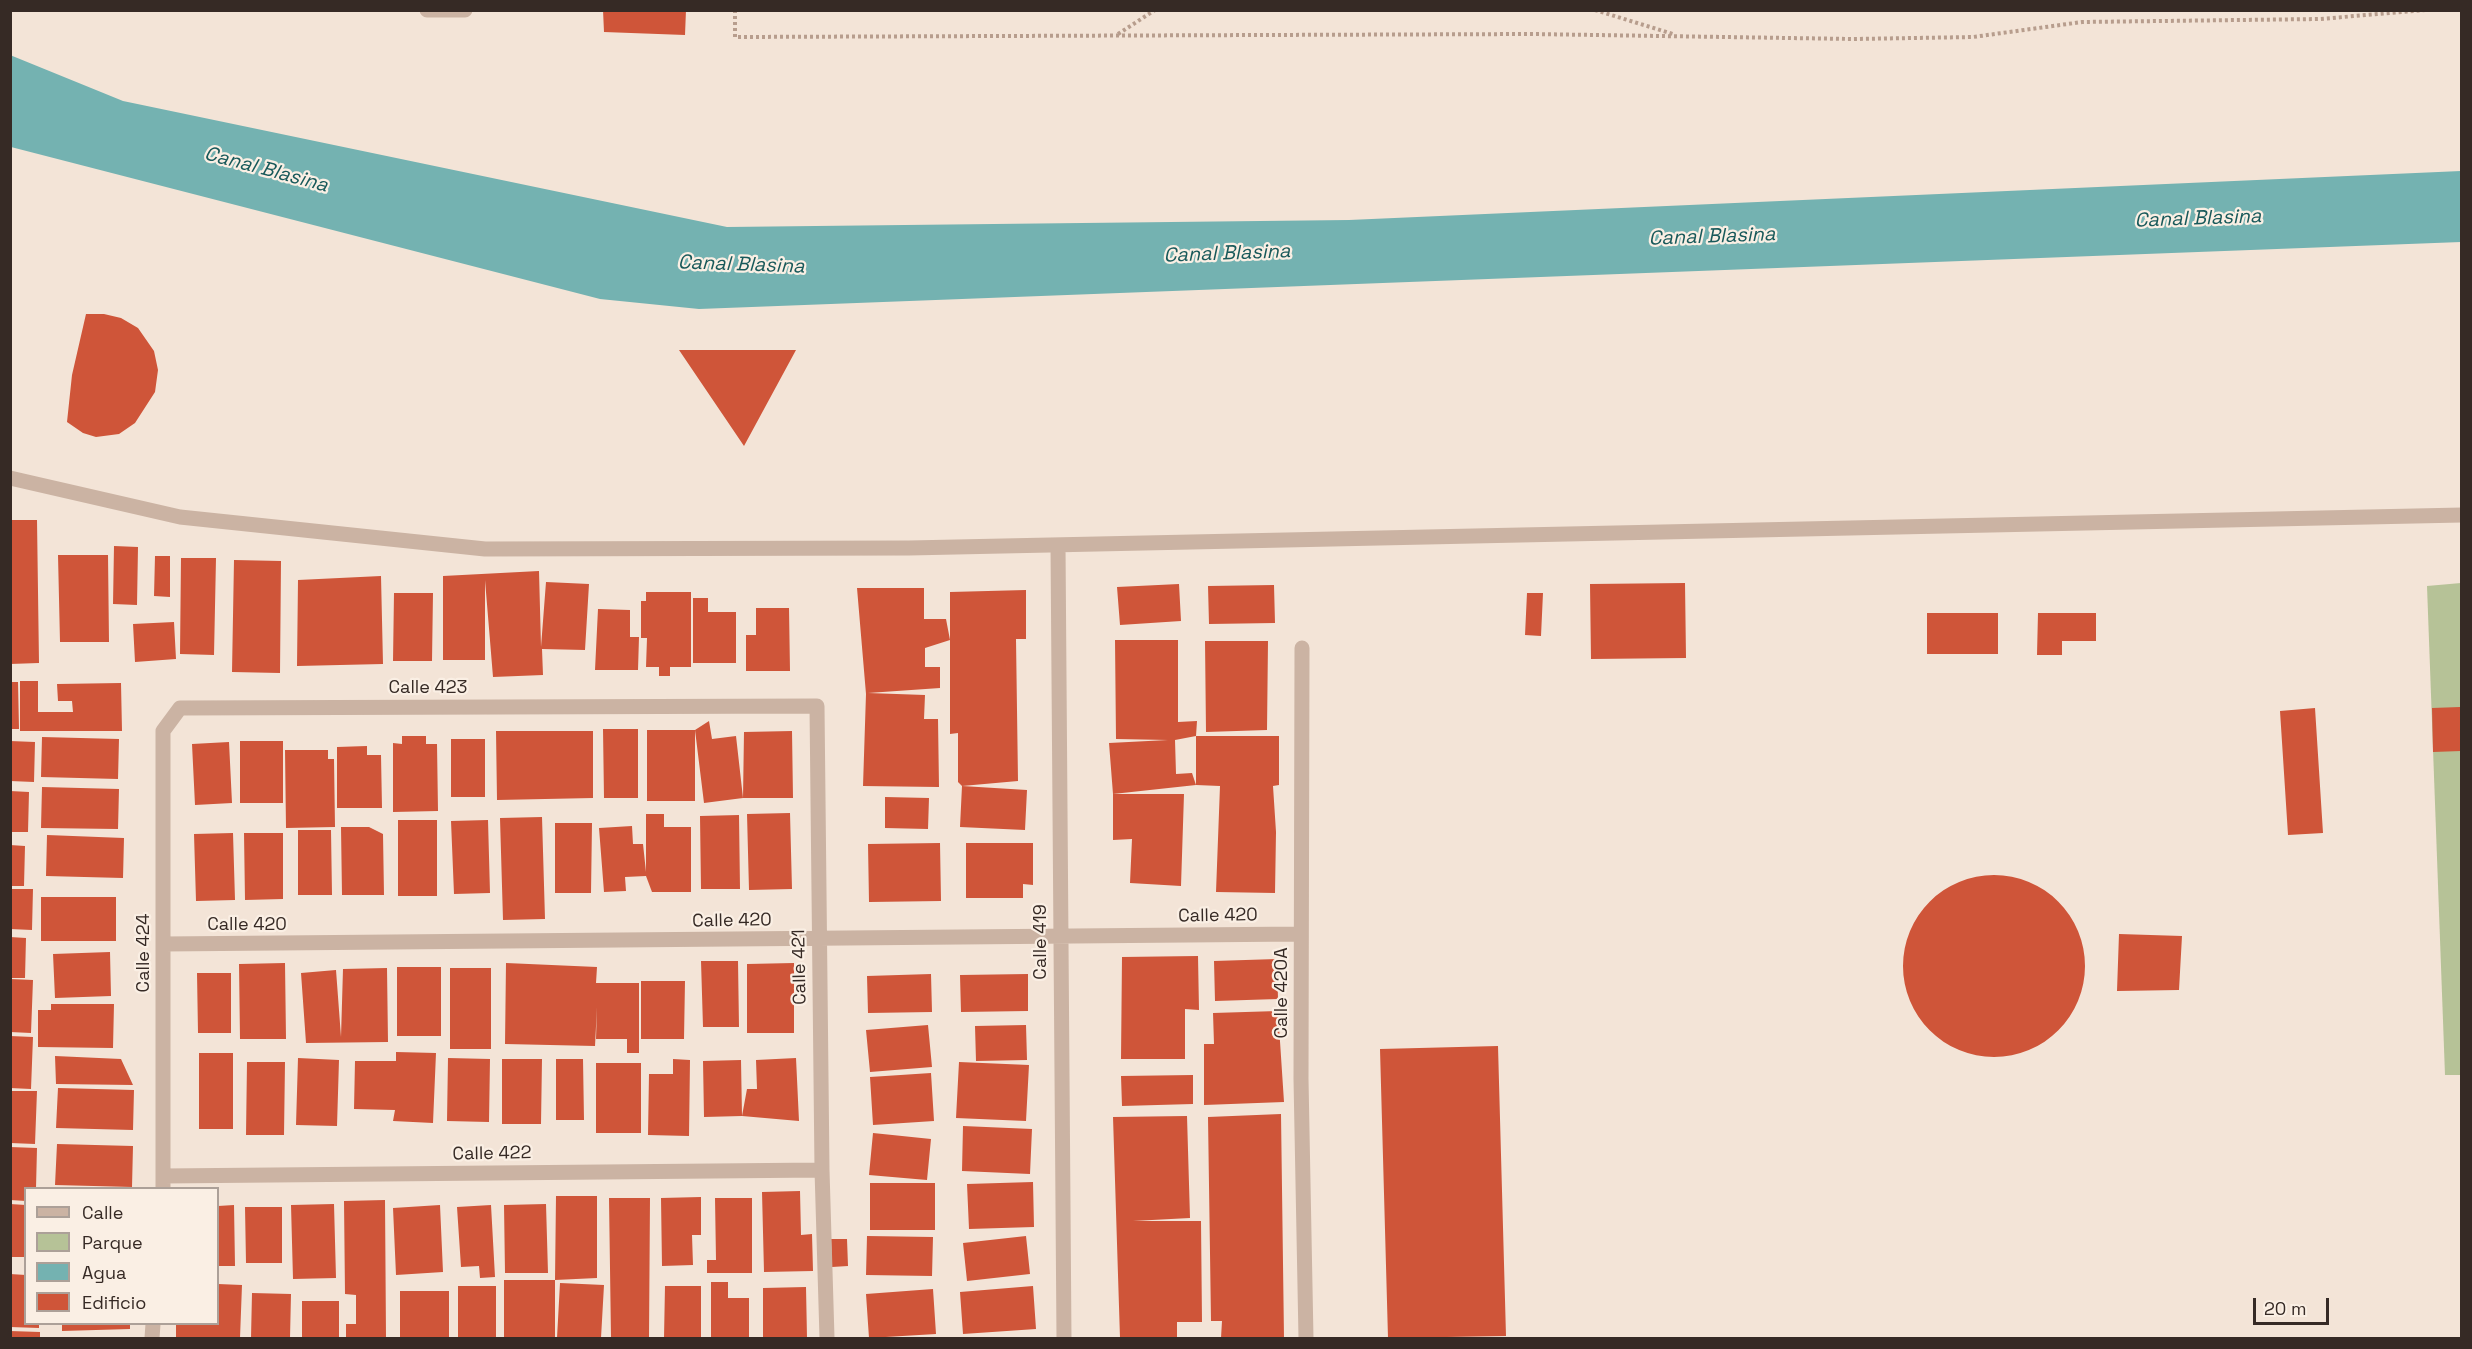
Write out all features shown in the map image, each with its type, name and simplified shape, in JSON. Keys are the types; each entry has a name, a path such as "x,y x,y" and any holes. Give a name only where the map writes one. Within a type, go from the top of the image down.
{"street":[{"path":"427,10 465,10"},
{"path":"10,478 180,518 485,549 1058,545 2462,515"},
{"name":"Calle 419","path":"1058,545 1064,1338"},
{"name":"Calle 420A","path":"1302,648 1306,1338"},
{"name":"Calle 421","path":"705,708 817,706 822,1170 827,1338"},
{"name":"Calle 423","path":"163,730 180,708 705,708"},
{"name":"Calle 424","path":"163,730 163,1182"},
{"name":"Calle 420","path":"164,944 1060,938 1302,934"},
{"name":"Calle 422","path":"163,1182 822,1170"}],"path":[{"path":"735,10 735,37 1680,36 1852,39 1973,37 2082,22 2320,20 2425,10"},
{"path":"806,10 982,10"},
{"path":"1116,35 1155,10"},
{"path":"1595,10 1680,36"}],"green space":[{"path":"2461,583 2461,1075 2445,1075 2427,586"}],"water":[{"name":"Canal Blasina","path":"10,55 123,101 727,227 1349,220 2461,171 2461,242 699,309 600,299 11,147"}],"building":[{"path":"603,10 686,10 685,35 604,32"},
{"path":"86,314 104,314 121,318 138,328 154,351 158,370 155,392 135,423 119,434 96,437 83,433 67,422 72,375"},
{"path":"679,350 796,350 744,446"},
{"path":"10,520 37,520 39,663 10,664"},
{"path":"114,546 138,547 137,605 113,604"},
{"path":"58,555 108,555 109,642 60,642"},
{"path":"155,556 170,556 170,597 154,596"},
{"path":"181,558 216,558 214,655 180,654"},
{"path":"234,560 281,561 280,673 232,672"},
{"path":"539,571 541,647 546,582 589,584 585,650 542,649 543,675 493,677 485,580 485,660 443,660 443,576"},
{"path":"381,576 383,664 297,666 298,580"},
{"path":"1685,583 1686,658 1591,659 1590,584"},
{"path":"1179,584 1181,621 1120,625 1117,587"},
{"path":"1274,585 1275,623 1209,624 1208,586"},
{"path":"857,588 924,588 924,619 946,619 950,640 925,648 925,667 940,667 940,688 868,693 925,695 924,719 938,719 939,787 863,786 866,694"},
{"path":"1026,590 1026,639 1016,639 1018,781 962,786 958,782 958,733 950,734 950,592"},
{"path":"646,592 691,592 691,667 670,667 670,676 659,676 659,667 646,667 647,638 641,638 641,601 646,601"},
{"path":"394,593 433,593 432,661 393,661"},
{"path":"1527,593 1543,593 1541,636 1525,635"},
{"path":"693,598 708,598 708,612 736,612 736,663 693,663"},
{"path":"756,608 789,608 790,671 746,671 746,635 756,635"},
{"path":"598,609 630,610 630,637 639,637 638,670 595,670"},
{"path":"1927,613 1998,613 1998,654 1927,654"},
{"path":"2038,613 2096,613 2096,641 2062,641 2062,655 2037,655"},
{"path":"174,622 176,659 135,662 133,624"},
{"path":"1115,640 1178,640 1178,722 1197,721 1196,736 1175,740 1176,774 1192,773 1196,785 1113,794 1109,743 1168,740 1116,739"},
{"path":"1205,641 1268,641 1267,730 1206,732"},
{"path":"20,681 38,681 38,712 73,712 72,701 58,701 57,684 121,683 122,731 20,731"},
{"path":"10,682 18,682 19,729 10,729"},
{"path":"2460,707 2461,751 2433,752 2432,708"},
{"path":"2315,708 2323,833 2288,835 2280,711"},
{"path":"709,721 712,739 736,736 743,798 704,803 695,730"},
{"path":"603,729 638,729 638,798 604,798"},
{"path":"647,730 695,730 695,801 647,801"},
{"path":"496,731 593,731 593,798 497,800"},
{"path":"792,731 793,798 743,798 744,732"},
{"path":"402,736 426,736 426,744 437,744 438,811 393,812 393,743 402,744"},
{"path":"1196,736 1279,736 1279,785 1273,786 1276,832 1275,893 1216,892 1220,786 1196,785"},
{"path":"42,737 119,739 118,779 41,777"},
{"path":"451,739 485,739 485,797 451,797"},
{"path":"10,741 35,742 34,782 10,781"},
{"path":"240,741 283,741 283,803 240,803"},
{"path":"229,742 232,803 195,805 192,744"},
{"path":"367,746 367,755 381,755 382,808 337,808 337,747"},
{"path":"285,750 328,750 328,759 334,759 335,827 286,828"},
{"path":"962,786 1027,790 1025,830 960,827"},
{"path":"42,787 119,789 118,829 41,828"},
{"path":"10,791 29,792 28,832 10,832"},
{"path":"1113,794 1184,794 1181,886 1130,883 1132,839 1113,840"},
{"path":"885,797 929,798 928,829 885,828"},
{"path":"790,813 792,889 749,890 747,814"},
{"path":"646,814 664,814 664,827 691,827 691,892 652,892 646,876 625,877 626,891 604,892 599,828 632,826 633,844 643,844 646,872"},
{"path":"739,815 740,889 701,889 700,816"},
{"path":"542,817 545,919 503,920 500,818"},
{"path":"398,820 437,820 437,896 398,896"},
{"path":"488,820 490,893 454,894 451,821"},
{"path":"555,823 592,823 591,893 555,893"},
{"path":"341,827 369,827 383,834 384,895 342,895"},
{"path":"298,830 331,830 332,895 298,895"},
{"path":"233,833 235,900 196,901 194,834"},
{"path":"244,833 283,833 283,899 245,900"},
{"path":"47,835 124,838 123,878 46,876"},
{"path":"940,843 941,901 869,902 868,844"},
{"path":"966,843 1033,843 1033,885 1023,884 1023,898 966,898"},
{"path":"10,845 25,846 24,886 10,886"},
{"path":"1994,875 2029,882 2058,902 2078,931 2085,966 2078,1001 2058,1030 2029,1050 1994,1057 1959,1050 1930,1030 1910,1001 1903,966 1910,931 1930,902 1959,882"},
{"path":"10,889 33,889 32,930 10,929"},
{"path":"41,897 116,897 116,941 41,941"},
{"path":"2119,934 2182,936 2179,990 2117,991"},
{"path":"10,937 26,938 25,978 10,978"},
{"path":"110,952 111,996 55,998 53,954"},
{"path":"1198,956 1199,1010 1185,1009 1185,1059 1121,1059 1122,957"},
{"path":"1277,959 1278,999 1215,1001 1214,961"},
{"path":"701,961 738,961 739,1027 703,1027"},
{"path":"285,963 286,1039 240,1039 239,964"},
{"path":"506,963 597,967 596,983 639,983 639,1053 627,1053 627,1039 596,1039 597,1007 595,1046 505,1044"},
{"path":"794,963 794,1033 747,1033 747,964"},
{"path":"397,967 441,967 441,1036 397,1036"},
{"path":"387,968 388,1042 306,1043 301,973 336,970 341,1037 343,969"},
{"path":"450,968 491,968 491,1049 450,1049"},
{"path":"197,973 231,973 231,1033 198,1033"},
{"path":"931,974 932,1012 868,1013 867,976"},
{"path":"1028,974 1028,1011 961,1012 960,975"},
{"path":"10,979 33,980 31,1033 10,1032"},
{"path":"641,981 685,981 684,1039 641,1039"},
{"path":"51,1004 114,1004 113,1048 38,1047 38,1010 51,1010"},
{"path":"1278,1011 1284,1102 1204,1105 1204,1044 1214,1044 1213,1013"},
{"path":"928,1025 932,1067 870,1072 866,1030"},
{"path":"1026,1025 1027,1060 976,1061 975,1026"},
{"path":"10,1036 33,1037 31,1089 10,1088"},
{"path":"1498,1046 1506,1336 1388,1338 1380,1049"},
{"path":"396,1052 436,1053 433,1123 393,1121 395,1110 354,1109 355,1061 396,1061"},
{"path":"199,1053 233,1053 233,1129 199,1129"},
{"path":"55,1056 121,1059 133,1085 56,1084"},
{"path":"298,1058 339,1060 337,1126 296,1125"},
{"path":"448,1058 490,1059 489,1122 447,1121"},
{"path":"796,1058 799,1121 742,1116 747,1089 757,1089 756,1060"},
{"path":"502,1059 542,1059 541,1124 502,1124"},
{"path":"556,1059 583,1059 584,1120 556,1120"},
{"path":"673,1059 690,1060 689,1136 648,1135 649,1074 673,1074"},
{"path":"741,1060 742,1116 704,1117 703,1061"},
{"path":"247,1062 285,1062 284,1135 246,1135"},
{"path":"959,1062 1029,1065 1026,1121 956,1118"},
{"path":"596,1063 641,1063 641,1133 596,1133"},
{"path":"931,1073 934,1121 873,1125 870,1077"},
{"path":"1193,1075 1193,1104 1122,1106 1121,1076"},
{"path":"58,1088 134,1090 133,1130 56,1128"},
{"path":"10,1091 37,1091 35,1144 10,1143"},
{"path":"1281,1114 1284,1338 1221,1338 1222,1321 1211,1321 1208,1117"},
{"path":"1187,1116 1190,1218 1133,1221 1201,1221 1202,1322 1177,1322 1177,1338 1120,1338 1113,1117"},
{"path":"963,1126 1032,1129 1030,1174 962,1171"},
{"path":"873,1133 931,1139 927,1180 869,1175"},
{"path":"57,1144 133,1146 132,1187 55,1185"},
{"path":"10,1147 37,1148 36,1187 24,1187 24,1201 10,1200"},
{"path":"1033,1182 1034,1227 969,1229 967,1184"},
{"path":"870,1183 935,1183 935,1230 870,1230"},
{"path":"800,1191 801,1235 812,1234 813,1271 764,1272 762,1192"},
{"path":"556,1196 597,1196 597,1278 555,1280"},
{"path":"701,1197 701,1235 692,1235 693,1265 662,1266 661,1198"},
{"path":"609,1198 650,1198 649,1338 611,1338"},
{"path":"715,1198 752,1198 752,1273 707,1273 707,1260 716,1260"},
{"path":"385,1200 386,1338 346,1338 346,1324 356,1324 356,1295 345,1294 344,1201"},
{"path":"10,1204 24,1205 24,1257 10,1257"},
{"path":"334,1204 336,1278 293,1279 291,1205"},
{"path":"546,1204 548,1273 505,1273 504,1205"},
{"path":"234,1205 235,1266 219,1266 219,1206"},
{"path":"440,1205 443,1272 396,1275 393,1208"},
{"path":"491,1205 495,1277 480,1278 479,1266 461,1267 457,1207"},
{"path":"245,1207 282,1207 282,1263 246,1263"},
{"path":"867,1236 933,1237 932,1276 866,1275"},
{"path":"1026,1236 1030,1274 967,1281 963,1243"},
{"path":"831,1239 847,1239 848,1266 832,1267"},
{"path":"10,1274 24,1275 24,1325 39,1325 39,1328 10,1327"},
{"path":"504,1280 555,1280 555,1338 504,1338"},
{"path":"711,1282 728,1282 728,1298 749,1298 749,1338 711,1338"},
{"path":"560,1283 604,1285 601,1338 557,1338"},
{"path":"219,1284 242,1285 240,1338 176,1338 176,1325 219,1325"},
{"path":"458,1286 496,1286 496,1338 458,1338"},
{"path":"665,1286 701,1286 701,1338 664,1338"},
{"path":"1033,1286 1036,1329 963,1334 960,1292"},
{"path":"806,1287 807,1338 763,1338 763,1288"},
{"path":"933,1289 936,1334 869,1338 866,1294"},
{"path":"400,1291 449,1291 449,1338 400,1338"},
{"path":"252,1293 291,1294 290,1338 251,1338"},
{"path":"302,1301 339,1301 339,1338 302,1338"},
{"path":"62,1325 130,1325 130,1329 62,1331"},
{"path":"10,1331 40,1332 40,1338 10,1338"}]}
